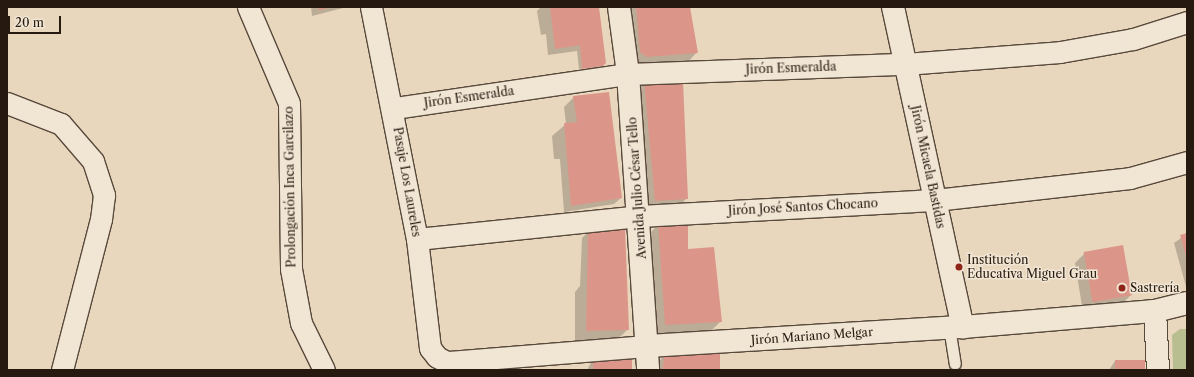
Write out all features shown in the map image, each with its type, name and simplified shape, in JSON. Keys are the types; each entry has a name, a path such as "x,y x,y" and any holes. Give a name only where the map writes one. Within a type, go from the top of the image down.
{"street":[{"name":"Prolongación Inca Garcilazo","path":"248,7 289,103 291,269 301,323 324,370"},
{"name":"Pasaje Los Laureles","path":"371,7 394,108 417,239 430,348 438,357"},
{"name":"Avenida Julio César Tello","path":"619,7 628,74 648,346 648,370"},
{"name":"Jirón Micaela Bastidas","path":"893,7 935,200 956,327"},
{"name":"Jirón Esmeralda","path":"394,108 628,74 905,64 1060,52 1133,39 1187,22"},
{"path":"7,103 61,124 92,161 104,195 101,219 62,370"},
{"name":"Jirón José Santos Chocano","path":"417,239 639,216 935,200 1130,178 1187,162"},
{"name":"Jirón Mariano Melgar","path":"438,357 447,362 648,346 956,327 1155,311 1187,303"},
{"path":"1155,311 1158,370"}],"lane":[{"path":"955,364 956,327"}],"green space":[{"path":"1180,329 1187,329 1187,370 1173,370 1172,335"}],"building":[{"path":"318,7 328,7 328,8 319,10"},
{"path":"550,7 599,7 606,63 603,66 582,69 580,45 555,49"},
{"path":"636,7 690,7 698,53 647,57 640,52"},
{"path":"644,81 683,81 688,199 655,201"},
{"path":"609,92 622,198 571,206 564,123 577,122 573,96"},
{"path":"688,222 688,249 714,247 722,322 665,325 658,224"},
{"path":"625,228 629,330 586,331 588,230"},
{"path":"1187,233 1187,259 1180,235"},
{"path":"1123,245 1132,295 1092,302 1084,252"},
{"path":"720,354 720,370 663,370 664,355"},
{"path":"593,356 632,356 632,370 593,370"},
{"path":"1115,360 1145,360 1145,370 1115,370"}],"place":[{"name":"Institución Educativa Miguel Grau","path":"959,267"},
{"name":"Sastrería","path":"1122,288"}]}
